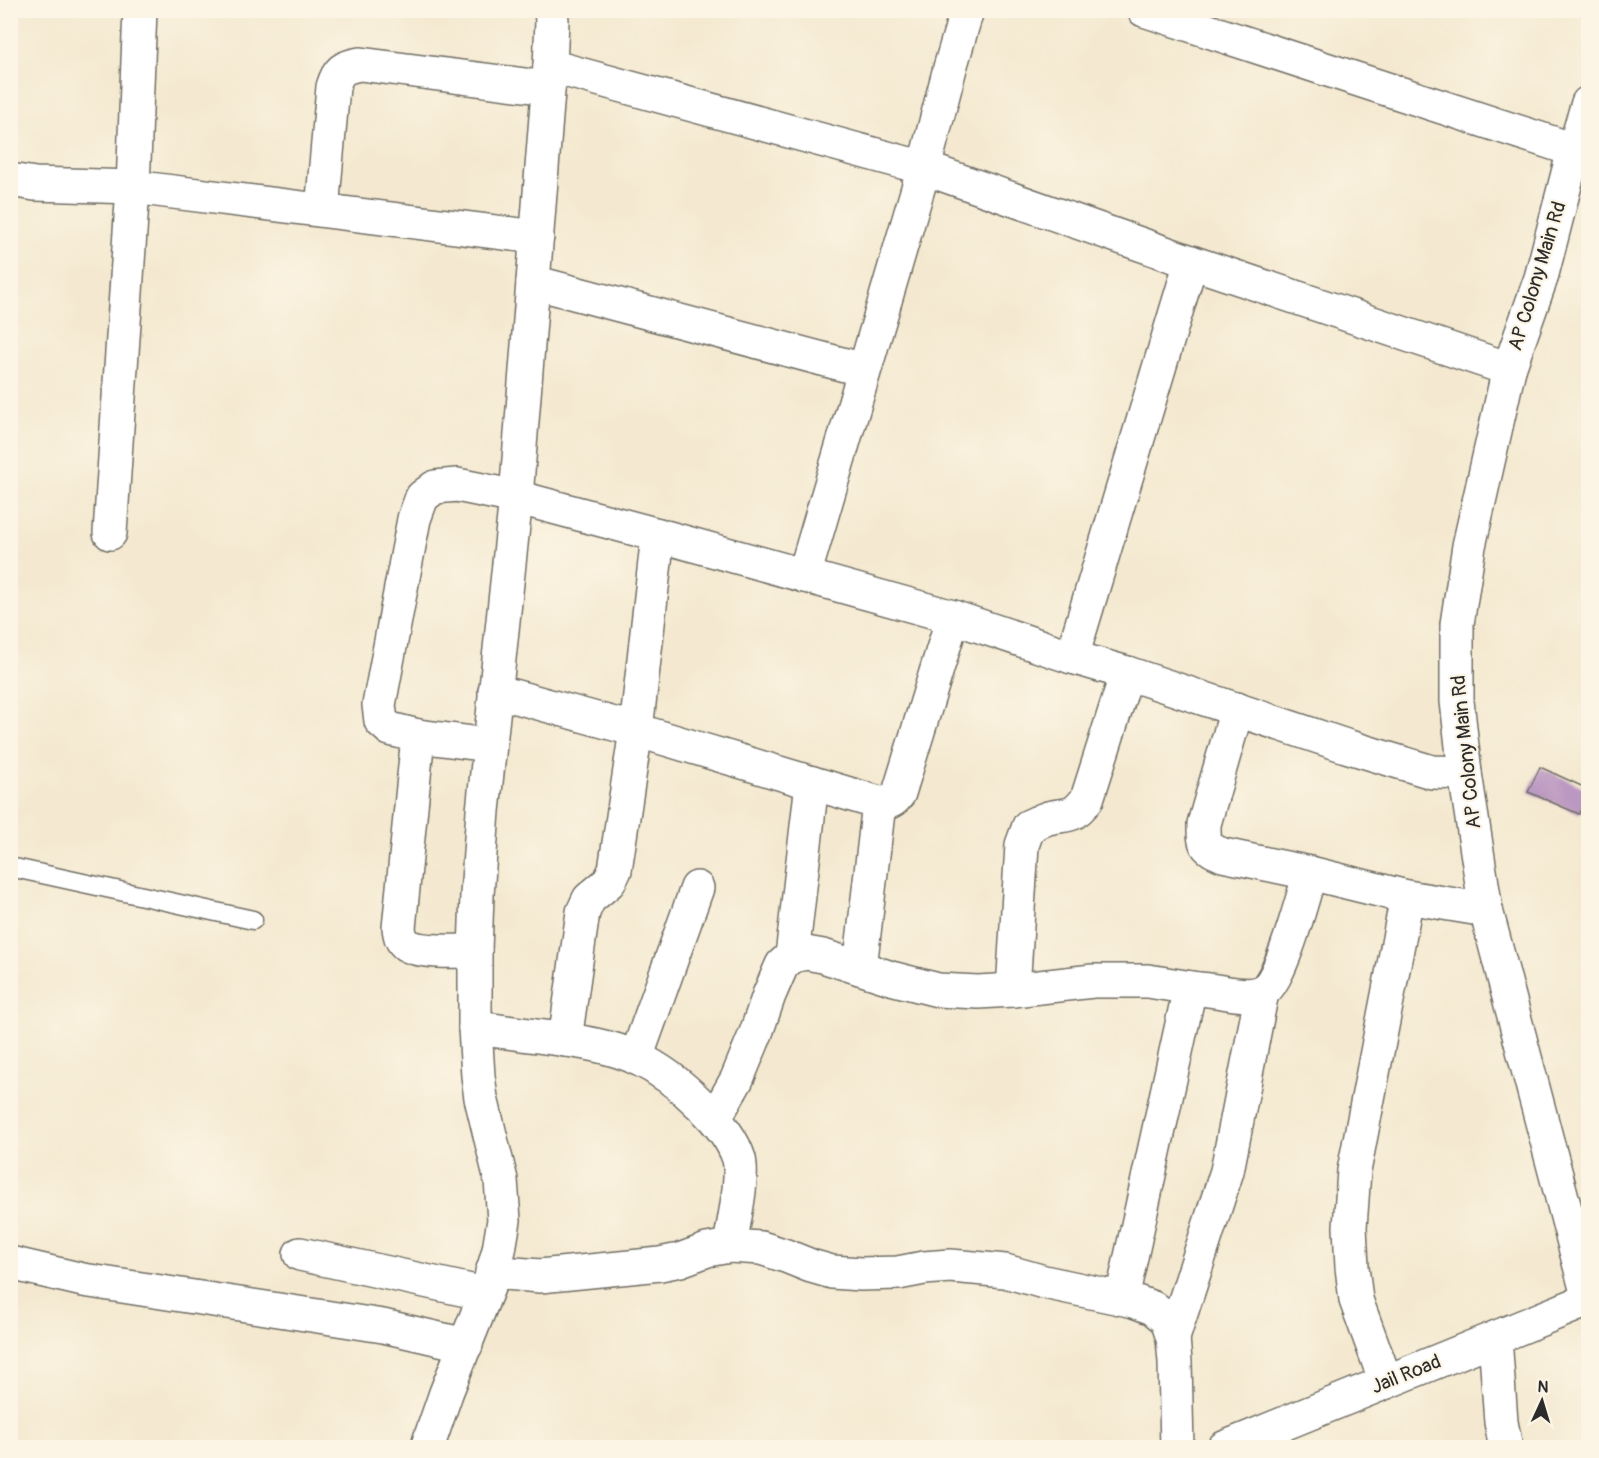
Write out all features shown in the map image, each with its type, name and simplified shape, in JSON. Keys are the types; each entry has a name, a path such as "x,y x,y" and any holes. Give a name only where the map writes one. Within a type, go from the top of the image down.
{"street":[{"path":"110,533 133,187 140,10"},
{"path":"427,1448 489,1283 499,1250 504,1220 501,1180 481,1098 478,1076 475,1028 477,895 489,744 516,498 549,77 551,10"},
{"path":"804,576 831,490 968,10"},
{"path":"1144,10 1574,150"},
{"path":"322,210 333,87 336,76 345,67 360,64 549,77 924,168 1191,262 1509,369"},
{"name":"AP Colony Main Rd","path":"1588,103 1541,278 1509,369 1469,546 1457,624 1457,701 1465,773 1486,910 1588,1298"},
{"path":"10,180 35,184 133,187 537,237"},
{"path":"1072,657 1191,262"},
{"path":"533,282 864,370"},
{"path":"489,744 418,736 390,729 381,721 379,705 414,519 422,497 435,487 457,485 658,535 953,617 1432,772 1465,773"},
{"path":"566,1040 583,912 589,899 609,882 615,870 636,730 658,535"},
{"path":"495,692 636,730 879,803 888,803 895,800 898,793 953,617"},
{"path":"1013,990 1022,845 1029,826 1047,818 1064,816 1079,810 1087,799 1127,673"},
{"path":"1237,709 1204,824 1204,840 1210,849 1223,855 1310,873 1407,897 1486,910"},
{"path":"418,736 399,928 401,940 408,946 421,949 475,951"},
{"path":"792,956 812,783"},
{"path":"860,968 879,803"},
{"path":"715,1118 737,1079 782,965 792,956 806,953 824,956 938,990 978,992 1093,981 1148,981 1246,995 1262,992 1271,984 1280,968 1310,873"},
{"path":"636,1058 697,888"},
{"path":"1386,1382 1356,1300 1350,1227 1354,1171 1407,897"},
{"path":"1122,1298 1188,997 1198,988"},
{"path":"1173,1338 1227,1171 1262,992"},
{"path":"475,1028 566,1040 611,1049 636,1058 673,1081 693,1097 715,1118 729,1137 739,1161 739,1190 730,1246"},
{"path":"300,1254 489,1283 660,1264 680,1260 707,1250 730,1246 761,1248 832,1272 898,1273 950,1266 1005,1271 1044,1282 1134,1301 1153,1308 1167,1320 1173,1338 1175,1362 1176,1448"},
{"path":"10,1263 83,1280 383,1326 466,1344"},
{"name":"Jail Road","path":"1224,1448 1588,1298"},
{"path":"1495,1338 1501,1422 1506,1448"}],"lane":[{"path":"10,867 253,920"}],"building":[{"path":"1540,767 1588,789 1579,814 1528,792"}]}
